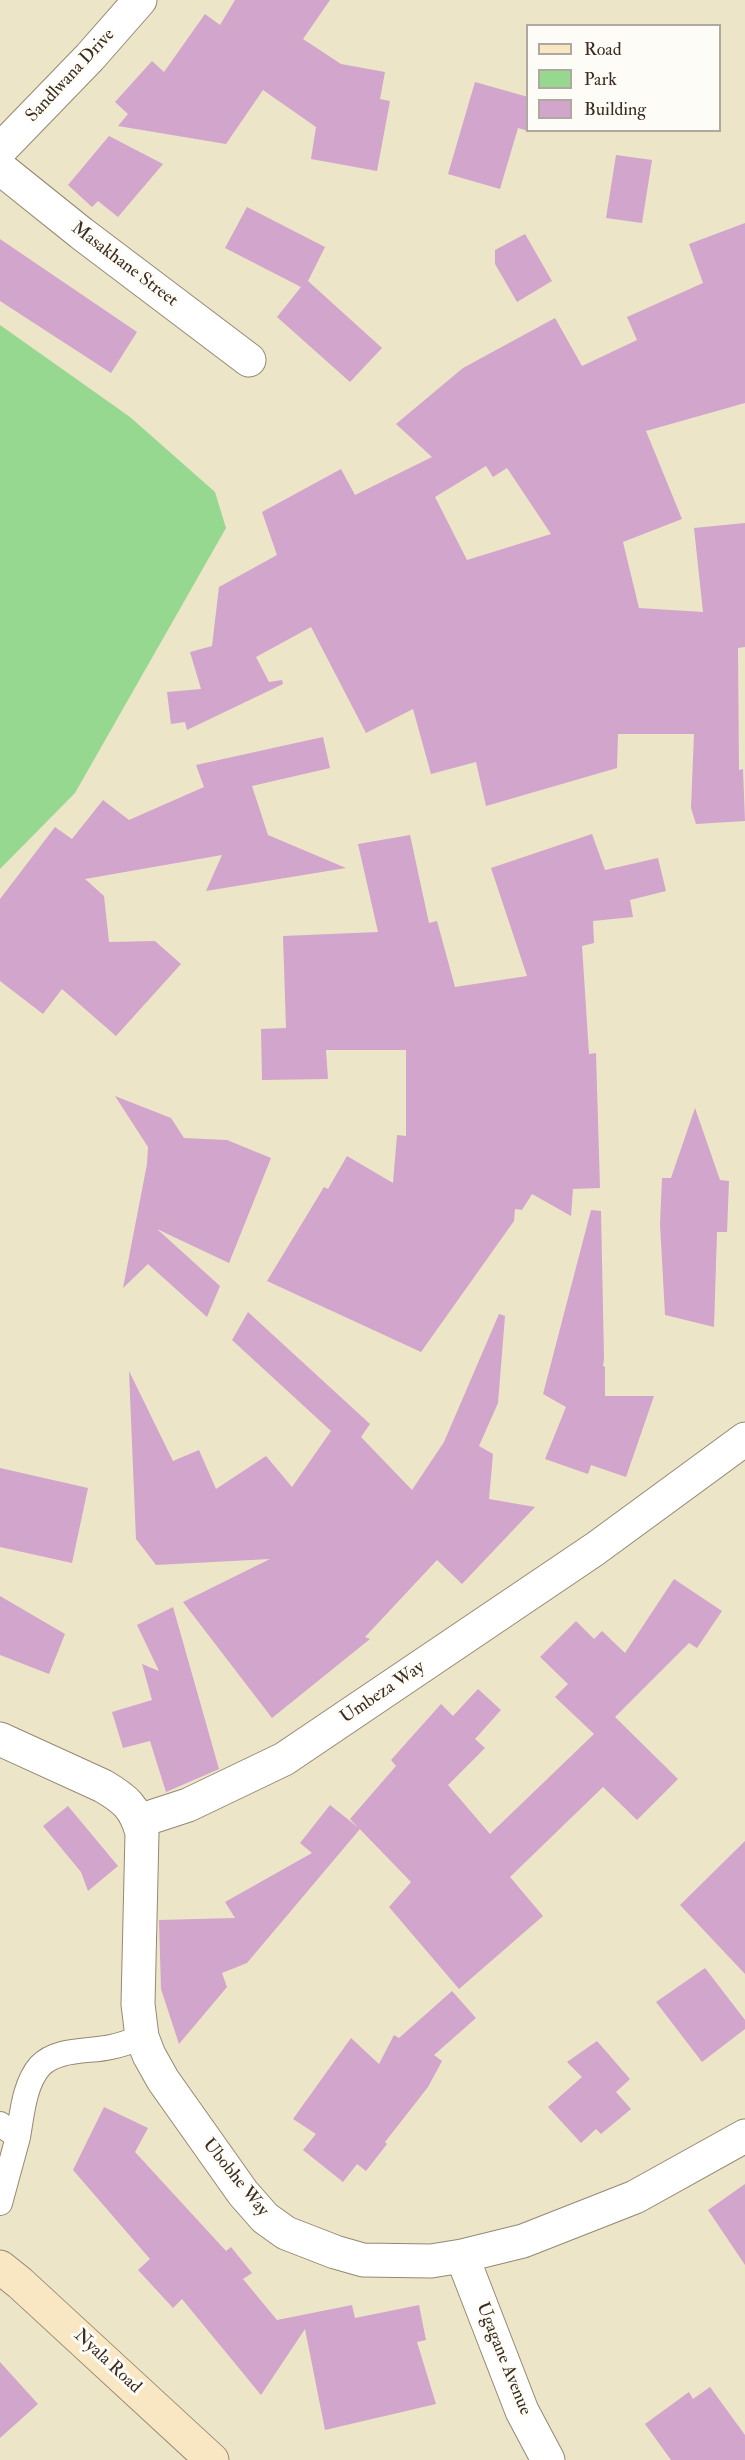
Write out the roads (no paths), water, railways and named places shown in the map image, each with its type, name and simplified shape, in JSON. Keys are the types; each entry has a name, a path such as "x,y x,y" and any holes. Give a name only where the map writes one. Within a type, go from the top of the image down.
{"street":[{"name":"Sandlwana Drive","path":"0,150 90,57 140,0"},
{"name":"Masakhane Street","path":"0,168 81,233 249,360"},
{"name":"Umbeza Way","path":"139,1821 188,1804 284,1759 595,1549 745,1439"},
{"path":"0,1739 116,1794 135,1811 139,1821"},
{"name":"Ubobhe Way","path":"139,1821 143,1855 138,2004 142,2037 163,2080 243,2193 266,2218 286,2233 363,2260 431,2261 462,2256 523,2241 634,2197 745,2136"},
{"name":"Ugagane Avenue","path":"462,2256 522,2410 548,2460"},
{"name":"Nyala Road","path":"0,2267 212,2460"}],"lane":[{"path":"0,2203 9,2130 25,2102 34,2076 48,2060 66,2054 111,2048 142,2037"}]}
